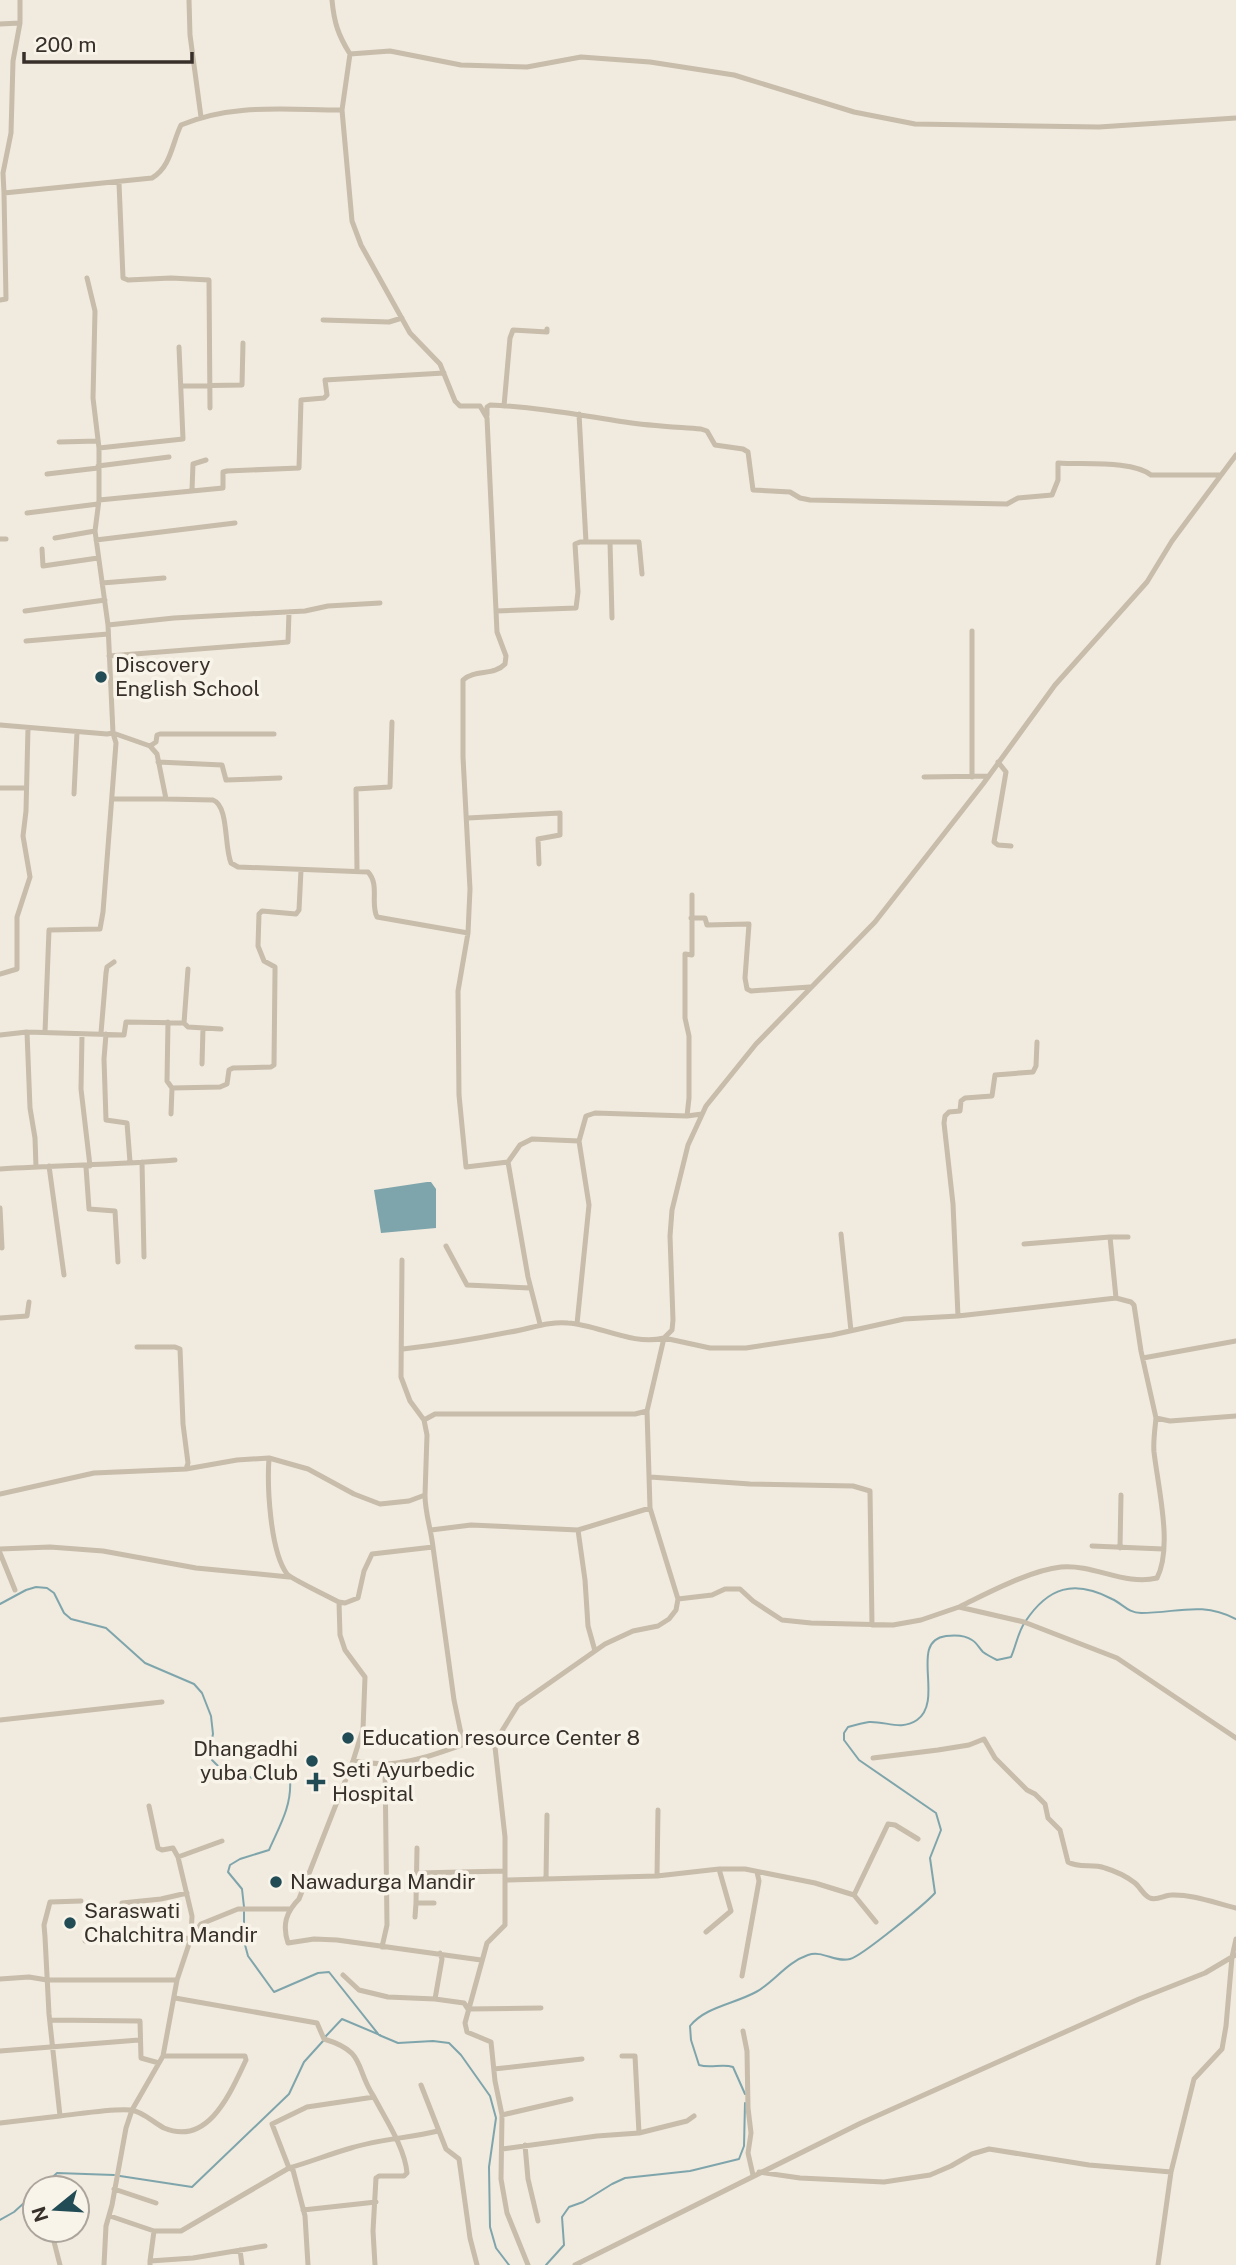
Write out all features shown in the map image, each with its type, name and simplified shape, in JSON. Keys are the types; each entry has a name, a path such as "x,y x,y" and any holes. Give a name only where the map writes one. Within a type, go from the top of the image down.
{"street":[{"path":"0,300 6,299 3,173 11,133 13,61 20,23 20,0"},
{"path":"189,0 190,35 201,117"},
{"path":"332,0 338,34 350,54 342,110 352,221 360,245 410,333 436,357 455,401 460,406 480,406 487,418"},
{"path":"0,24 20,23"},
{"path":"350,54 390,51 461,65 527,66 581,57 650,62 734,75 854,112 915,124 1099,127 1236,118"},
{"path":"4,193 152,178 160,174 166,165 181,125 201,117 236,109 342,110"},
{"path":"119,183 122,278 128,281 171,278 209,280 209,408"},
{"path":"46,1032 49,930 95,930 102,925 116,754 108,625 94,531 99,502 99,448 93,398 95,311 88,278"},
{"path":"323,320 388,321 402,318"},
{"path":"504,406 513,330 547,332 547,329"},
{"path":"181,386 242,385 243,343"},
{"path":"99,448 183,439 179,347"},
{"path":"27,513 223,488 223,472 227,471 299,468 301,400 324,398 327,395 325,380 444,373"},
{"path":"508,1162 466,1167 459,1095 458,991 468,933 470,888 463,757 463,680 473,673 501,669 506,656 497,632 487,407 504,406 579,414 627,423 707,431 715,445 748,452 753,490 790,492 810,500 1007,504 1018,498 1052,495 1058,480 1058,463 1125,466 1144,469 1151,475 1221,475"},
{"path":"579,414 586,542"},
{"path":"59,442 98,441"},
{"path":"495,1747 499,1734 518,1706 595,1651 633,1631 658,1626 676,1610 678,1599 650,1508 647,1411 664,1338 672,1330 672,1210 688,1145 702,1114 756,1044 875,922 1055,685 1147,582 1172,541 1236,455"},
{"path":"47,474 169,457"},
{"path":"192,490 193,464 206,460"},
{"path":"96,540 235,523"},
{"path":"55,538 94,531"},
{"path":"610,542 612,618"},
{"path":"496,611 576,608 578,592 575,544 639,542 642,574"},
{"path":"43,549 43,566 98,558"},
{"path":"102,583 164,578"},
{"path":"25,611 105,600"},
{"path":"108,625 380,603"},
{"path":"109,656 288,642 289,612"},
{"path":"972,631 972,776"},
{"path":"26,641 108,634"},
{"path":"358,871 356,789 390,787 392,722"},
{"path":"0,725 113,733 150,746 157,754 166,799"},
{"path":"0,974 17,969 17,917 30,877 23,836 28,728"},
{"path":"74,793 77,732"},
{"path":"150,746 160,734 274,734"},
{"path":"158,762 222,765 226,780 280,778"},
{"path":"998,762 1006,772 994,842 1012,846"},
{"path":"924,777 988,776"},
{"path":"0,788 26,788"},
{"path":"112,799 219,802 223,809 226,852 231,863 238,867 368,873 373,878 377,917 468,933"},
{"path":"468,818 560,813 559,835 538,839 539,864"},
{"path":"172,1088 220,1087 227,1084 229,1070 233,1068 274,1065 275,967 264,961 258,946 259,914 262,911 296,915 299,909 301,870"},
{"path":"687,1116 689,1036 685,1018 684,966 685,954 692,955 692,895"},
{"path":"691,918 705,918 707,925 749,924 745,978 747,989 751,991 810,987"},
{"path":"114,962 107,967 106,973 106,1120 127,1123 130,1162"},
{"path":"184,1023 188,969"},
{"path":"0,1035 46,1032 124,1035 126,1022 184,1023 188,1027 220,1029"},
{"path":"168,1023 167,1081 172,1088 171,1114"},
{"path":"202,1064 203,1028"},
{"path":"27,1032 36,1167"},
{"path":"82,1035 81,1089 89,1209 115,1211 118,1262"},
{"path":"958,1316 953,1204 945,1116 949,1112 960,1111 961,1101 965,1098 992,1096 995,1075 1035,1070 1037,1042"},
{"path":"577,1324 589,1205 579,1140 586,1116 595,1113 687,1116 702,1114"},
{"path":"540,1324 530,1288 508,1162 520,1145 532,1139 579,1140"},
{"path":"0,1169 175,1160"},
{"path":"142,1162 144,1257"},
{"path":"49,1166 64,1275"},
{"path":"0,1208 2,1248"},
{"path":"841,1234 851,1331"},
{"path":"1111,1237 1116,1298"},
{"path":"1024,1244 1128,1237"},
{"path":"446,1246 467,1285 530,1288"},
{"path":"402,1260 401,1377 410,1401 424,1420 427,1434 425,1508 431,1530 454,1700 463,1743"},
{"path":"403,1349 511,1332 540,1324 577,1324 637,1338 664,1338 710,1348 746,1348 851,1331 904,1319 958,1316 1116,1298 1134,1306 1156,1419 1154,1448 1164,1521 1163,1567 1157,1578 1137,1580 1087,1569 1063,1567 1046,1570 959,1607 921,1620 893,1625 782,1620 740,1589 725,1589 712,1595 678,1599"},
{"path":"0,1318 27,1316 29,1302"},
{"path":"1143,1358 1236,1341"},
{"path":"137,1347 180,1349 183,1424 188,1462 186,1469"},
{"path":"424,1420 435,1415 647,1411"},
{"path":"1156,1419 1170,1421 1236,1416"},
{"path":"269,1458 267,1486 273,1526 281,1562 289,1577"},
{"path":"0,1494 94,1473 186,1469 237,1460 269,1458 307,1469 354,1494 380,1504 409,1501 425,1495"},
{"path":"650,1478 853,1486 870,1491 872,1625"},
{"path":"1119,1548 1121,1495"},
{"path":"409,1501 425,1508"},
{"path":"431,1530 471,1525 578,1530 650,1508"},
{"path":"578,1530 586,1580 588,1626 595,1651"},
{"path":"1092,1546 1163,1549"},
{"path":"15,1590 0,1551 50,1547 103,1551 196,1568 289,1577 340,1602 358,1598 364,1571 372,1553 433,1547"},
{"path":"340,1602 340,1635 345,1650 365,1677 363,1729 354,1761 299,1899 290,1909 285,1925 288,1943 314,1939 481,1960"},
{"path":"959,1607 1034,1625 1117,1658 1236,1738"},
{"path":"0,1720 162,1702"},
{"path":"354,1761 385,1764 427,1757 463,1743 499,1734"},
{"path":"491,1736 495,1747 505,1837 505,1926 487,1943 465,2022 467,2032 491,2042 502,2115 501,2179 507,2213 528,2265"},
{"path":"873,1758 969,1745 984,1739 995,1758 1045,1804 1048,1818 1060,1830 1068,1862 1078,1866 1103,1867 1119,1873 1136,1883 1148,1898 1181,1895 1236,1908"},
{"path":"382,1947 387,1925 385,1764"},
{"path":"104,2265 106,2226 120,2151 132,2110 163,2056 177,1980 191,1938 192,1916 178,1857 173,1848 158,1848 149,1807"},
{"path":"657,1876 658,1810"},
{"path":"546,1879 547,1815"},
{"path":"854,1895 888,1824 895,1825 918,1839"},
{"path":"178,1857 222,1840"},
{"path":"415,1917 418,1848"},
{"path":"706,1932 731,1911 719,1869"},
{"path":"506,1880 657,1876 745,1869 816,1883 854,1895 876,1922"},
{"path":"418,1872 505,1871"},
{"path":"742,1976 759,1881 757,1872"},
{"path":"122,1903 187,1893"},
{"path":"60,2116 52,2047 44,1925 50,1902 80,1901"},
{"path":"416,1903 434,1903"},
{"path":"191,1938 201,1924 238,1909 290,1909"},
{"path":"85,1941 191,1938"},
{"path":"1158,2265 1171,2172 1194,2079 1222,2049 1236,1939"},
{"path":"435,1999 442,1959 440,1953"},
{"path":"575,2265 861,2123 1022,2050 1205,1973 1234,1956"},
{"path":"343,1975 359,1990 388,1997 464,2003 468,2009"},
{"path":"0,1979 177,1980"},
{"path":"175,1998 317,2023 324,2039 344,2045 351,2051 362,2067 405,2158 407,2173 404,2176 377,2176 373,2231 374,2265"},
{"path":"468,2009 541,2008"},
{"path":"50,2021 140,2021 141,2058 159,2063"},
{"path":"743,2031 747,2051 751,2133 748,2153 756,2174"},
{"path":"0,2052 139,2040"},
{"path":"0,2123 132,2110 166,2129 185,2132 216,2116 246,2060 244,2056 163,2056"},
{"path":"622,2056 635,2056 639,2133"},
{"path":"495,2069 582,2059"},
{"path":"421,2085 446,2148 459,2159 470,2238 478,2265"},
{"path":"308,2265 303,2210 293,2170 289,2168 272,2127 274,2122 307,2107 374,2097"},
{"path":"502,2115 571,2099"},
{"path":"502,2149 639,2133 687,2121 694,2116"},
{"path":"110,2216 154,2231 181,2231 289,2168 354,2147 438,2131"},
{"path":"525,2145 528,2179 538,2221"},
{"path":"756,2174 884,2182 930,2175 989,2149 1089,2165 1171,2172"},
{"path":"114,2189 156,2203"},
{"path":"303,2210 376,2202"},
{"path":"154,2231 150,2263 193,2261 265,2246"},
{"path":"55,2244 60,2265"},
{"path":"240,2250 242,2265"}],"water":[{"path":"431,1182 436,1189 436,1228 381,1233 374,1190"}],"waterway":[{"path":"0,1604 26,1590 47,1588 54,1593 64,1613 71,1619 106,1628 145,1663 194,1684 202,1693 211,1716 212,1760 220,1768 259,1780 280,1775 290,1780 287,1808 269,1850 230,1865 228,1872 242,1889 244,1907"},
{"path":"745,2094 733,2067 699,2065 691,2040 690,2026 704,2014 756,1992 800,1958 819,1954 845,1960 857,1956 935,1893 930,1858 941,1830 936,1813 859,1760 844,1740 848,1727 869,1722 905,1725 917,1720 925,1711 928,1699 929,1648 935,1640 946,1636 963,1636 997,1660 1011,1657 1023,1626 1034,1610 1053,1594 1074,1588 1098,1593 1136,1613 1200,1609 1236,1619"},
{"path":"244,1912 244,1941 248,1956 274,1992 318,1973 329,1972 379,2035 398,2043 449,2043 461,2055 490,2096 496,2118 489,2167 490,2227 496,2248 509,2265"},
{"path":"326,2036 342,2019 380,2035"},
{"path":"120,2176 192,2187 289,2094 304,2062 323,2041"},
{"path":"546,2265 564,2245 562,2217 569,2207 625,2178 690,2171 739,2159 744,2146 745,2103"},
{"path":"56,2174 86,2174"},
{"path":"91,2174 114,2175"},
{"path":"0,2220 21,2206"}],"place":[{"name":"Discovery English School","path":"101,677"},
{"name":"Education resource Center 8","path":"348,1738"},
{"name":"Dhangadhi yuba Club","path":"312,1761"},
{"name":"Seti Ayurbedic Hospital","path":"316,1782"},
{"name":"Nawadurga Mandir","path":"276,1882"},
{"name":"Saraswati Chalchitra Mandir","path":"70,1923"}]}
